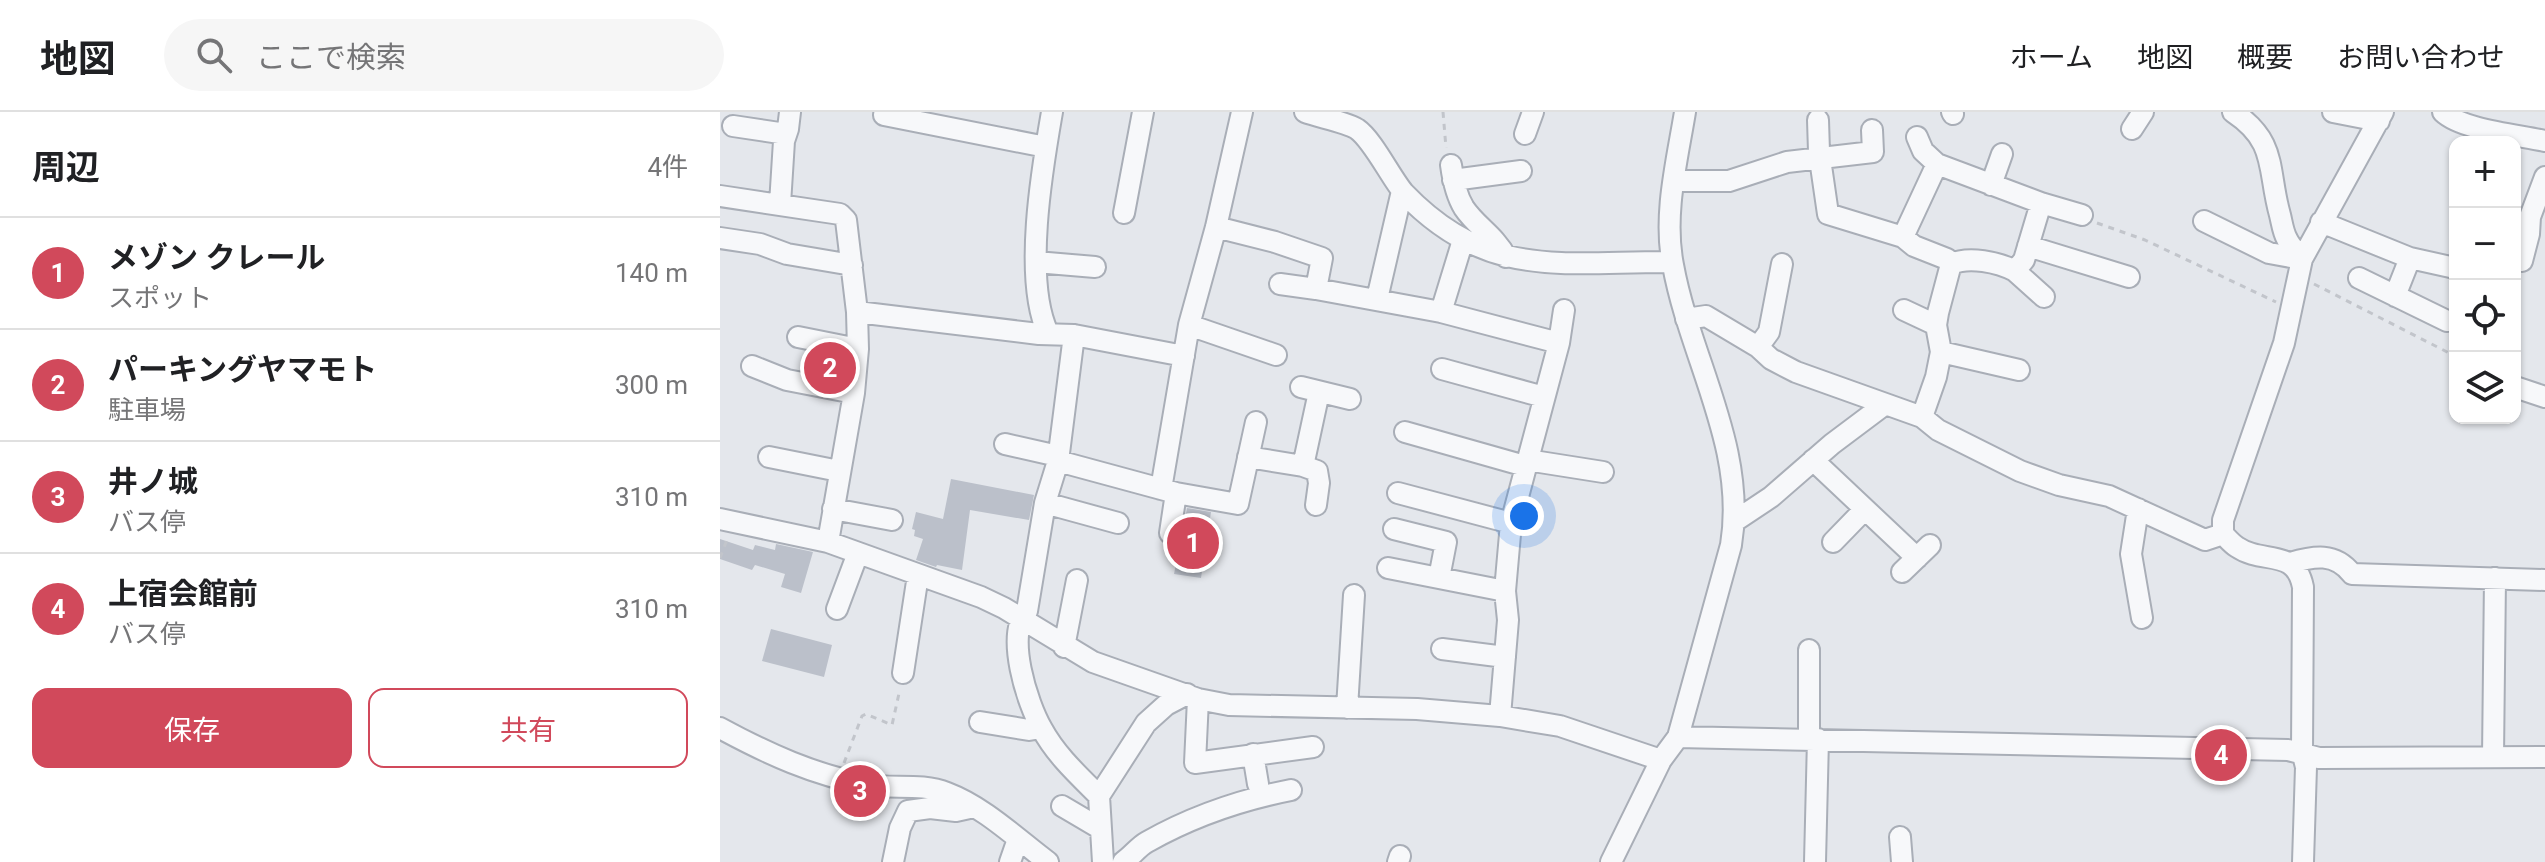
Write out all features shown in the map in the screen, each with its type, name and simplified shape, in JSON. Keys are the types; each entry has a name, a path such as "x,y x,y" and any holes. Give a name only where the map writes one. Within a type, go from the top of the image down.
{"street":[{"path":"780,204 790,112"},
{"path":"1048,333 1042,320 1036,262 1038,208 1052,112"},
{"path":"1124,213 1143,112"},
{"path":"1170,533 1168,491 1189,325 1216,227 1242,112"},
{"path":"1305,112 1357,129 1402,191 1463,240 1506,257 1565,264 1672,262"},
{"path":"1525,134 1533,112"},
{"path":"1611,862 1661,760 1678,737 1735,521 1734,474 1728,448 1686,319 1672,262 1670,218 1685,112"},
{"path":"2132,129 2143,112"},
{"path":"2303,862 2306,767 2302,751 2303,587 2300,574 2290,563 2237,547 2223,534 2223,520 2284,343 2301,268 2321,222 2381,116 2333,112"},
{"path":"2443,112 2470,134 2545,141"},
{"path":"884,115 1046,147"},
{"path":"2243,115 2262,139 2268,154 2286,239 2301,268"},
{"path":"1818,120 1828,214 1903,237 1914,246 1947,259 1951,264"},
{"path":"733,126 786,134"},
{"path":"1674,181 1729,181 1787,162 1873,152 1872,130"},
{"path":"1917,137 1923,151 1944,167 2082,215"},
{"path":"1991,185 2002,154"},
{"path":"1903,237 1944,167"},
{"path":"1506,257 1499,244 1465,210 1452,172 1510,178"},
{"path":"2531,250 2530,217 2545,177"},
{"path":"1377,299 1402,191"},
{"path":"720,196 840,214 846,220 857,312 858,349 854,393 828,542"},
{"path":"2015,271 2024,260 2041,203"},
{"path":"2204,221 2301,268"},
{"path":"2321,222 2410,258 2449,267"},
{"path":"1216,227 1322,258 1316,289"},
{"path":"720,238 852,265"},
{"path":"1441,312 1463,240"},
{"path":"2028,246 2129,277"},
{"path":"2395,296 2410,258"},
{"path":"1951,264 1960,260 1984,262 2015,271 2044,297"},
{"path":"1036,262 1095,267"},
{"path":"1758,347 1769,332 1782,264"},
{"path":"1922,417 1941,352 1936,325 1951,264"},
{"path":"2359,278 2447,321"},
{"path":"1280,284 1441,312 1559,343"},
{"path":"1500,716 1508,620 1505,591 1511,523 1559,343 1564,310"},
{"path":"1904,310 1936,325"},
{"path":"857,312 1039,334 1074,335 1184,356"},
{"path":"1686,319 1706,316 1796,372 1922,417 1938,430 2020,471 2059,485 2109,496 2205,540 2223,534"},
{"path":"1189,325 1276,355"},
{"path":"1074,335 1058,458 1045,503 1027,611 1020,618 1016,643 1041,728 1067,765 1099,796"},
{"path":"798,337 858,349"},
{"path":"1941,352 2019,370"},
{"path":"752,366 787,380 854,393"},
{"path":"1442,369 1544,397"},
{"path":"2521,389 2545,397"},
{"path":"1303,466 1310,390 1350,399"},
{"path":"1735,521 1771,497 1884,405"},
{"path":"1005,444 1168,491 1238,504 1256,422"},
{"path":"1405,432 1526,463 1603,472"},
{"path":"769,457 839,471"},
{"path":"1248,457 1317,471 1316,505"},
{"path":"1813,460 1916,558"},
{"path":"1398,493 1511,523"},
{"path":"1045,503 1118,523"},
{"path":"833,509 892,520"},
{"path":"1833,542 1865,509"},
{"path":"2138,509 2131,554 2142,618"},
{"path":"726,520 828,542 981,597 1093,662 1192,696 1229,705 1417,709 1500,716 1560,726 1661,760"},
{"path":"1394,529 1446,542 1439,578"},
{"path":"837,609 858,553"},
{"path":"2290,563 2306,558 2334,558 2343,562 2352,574 2545,580"},
{"path":"1388,568 1505,591"},
{"path":"903,673 918,575"},
{"path":"2493,757 2495,578"},
{"path":"1064,647 1077,580"},
{"path":"1347,708 1354,595"},
{"path":"1442,649 1505,657"},
{"path":"1809,650 1814,739 1815,862"},
{"path":"1192,696 1195,763 1313,747"},
{"path":"1103,862 1099,796 1146,723 1166,705 1192,696"},
{"path":"980,722 1029,730 1041,728"},
{"path":"720,728 770,755 813,772 875,786 942,791 974,807 1048,862"},
{"path":"1678,737 2302,751 2319,758 2545,757"},
{"path":"1253,754 1258,784"},
{"path":"1123,862 1143,844 1195,818 1245,799 1291,790"},
{"path":"1062,806 1101,829"},
{"path":"893,862 900,828 908,811 930,808 956,811 974,807"},
{"path":"1900,837 1902,862"},
{"path":"1010,862 1018,839"}],"path":[{"path":"1443,112 1452,172"},
{"path":"2082,215 2145,240 2287,307"},
{"path":"2301,268 2449,353"},
{"path":"720,558 726,520"},
{"path":"838,778 862,716 866,714 892,725 903,673"}],"building":[{"path":"951,479 1034,495 1029,520 970,510 962,570 936,567 916,560 923,539 914,536 915,530 912,529 916,512 943,519"},
{"path":"1187,508 1211,512 1201,578 1174,574"},
{"path":"720,539 753,550 755,545 775,550 776,544 813,552 801,593 781,587 785,574 755,565 752,570 720,559"},
{"path":"771,629 832,645 824,677 762,661"}],"place":[{"name":"パーキングヤマモト","path":"830,368"},
{"name":"メゾン クレール","path":"1193,543"},
{"name":"上宿会館前","path":"2221,755"},
{"name":"井ノ城","path":"860,791"}]}
